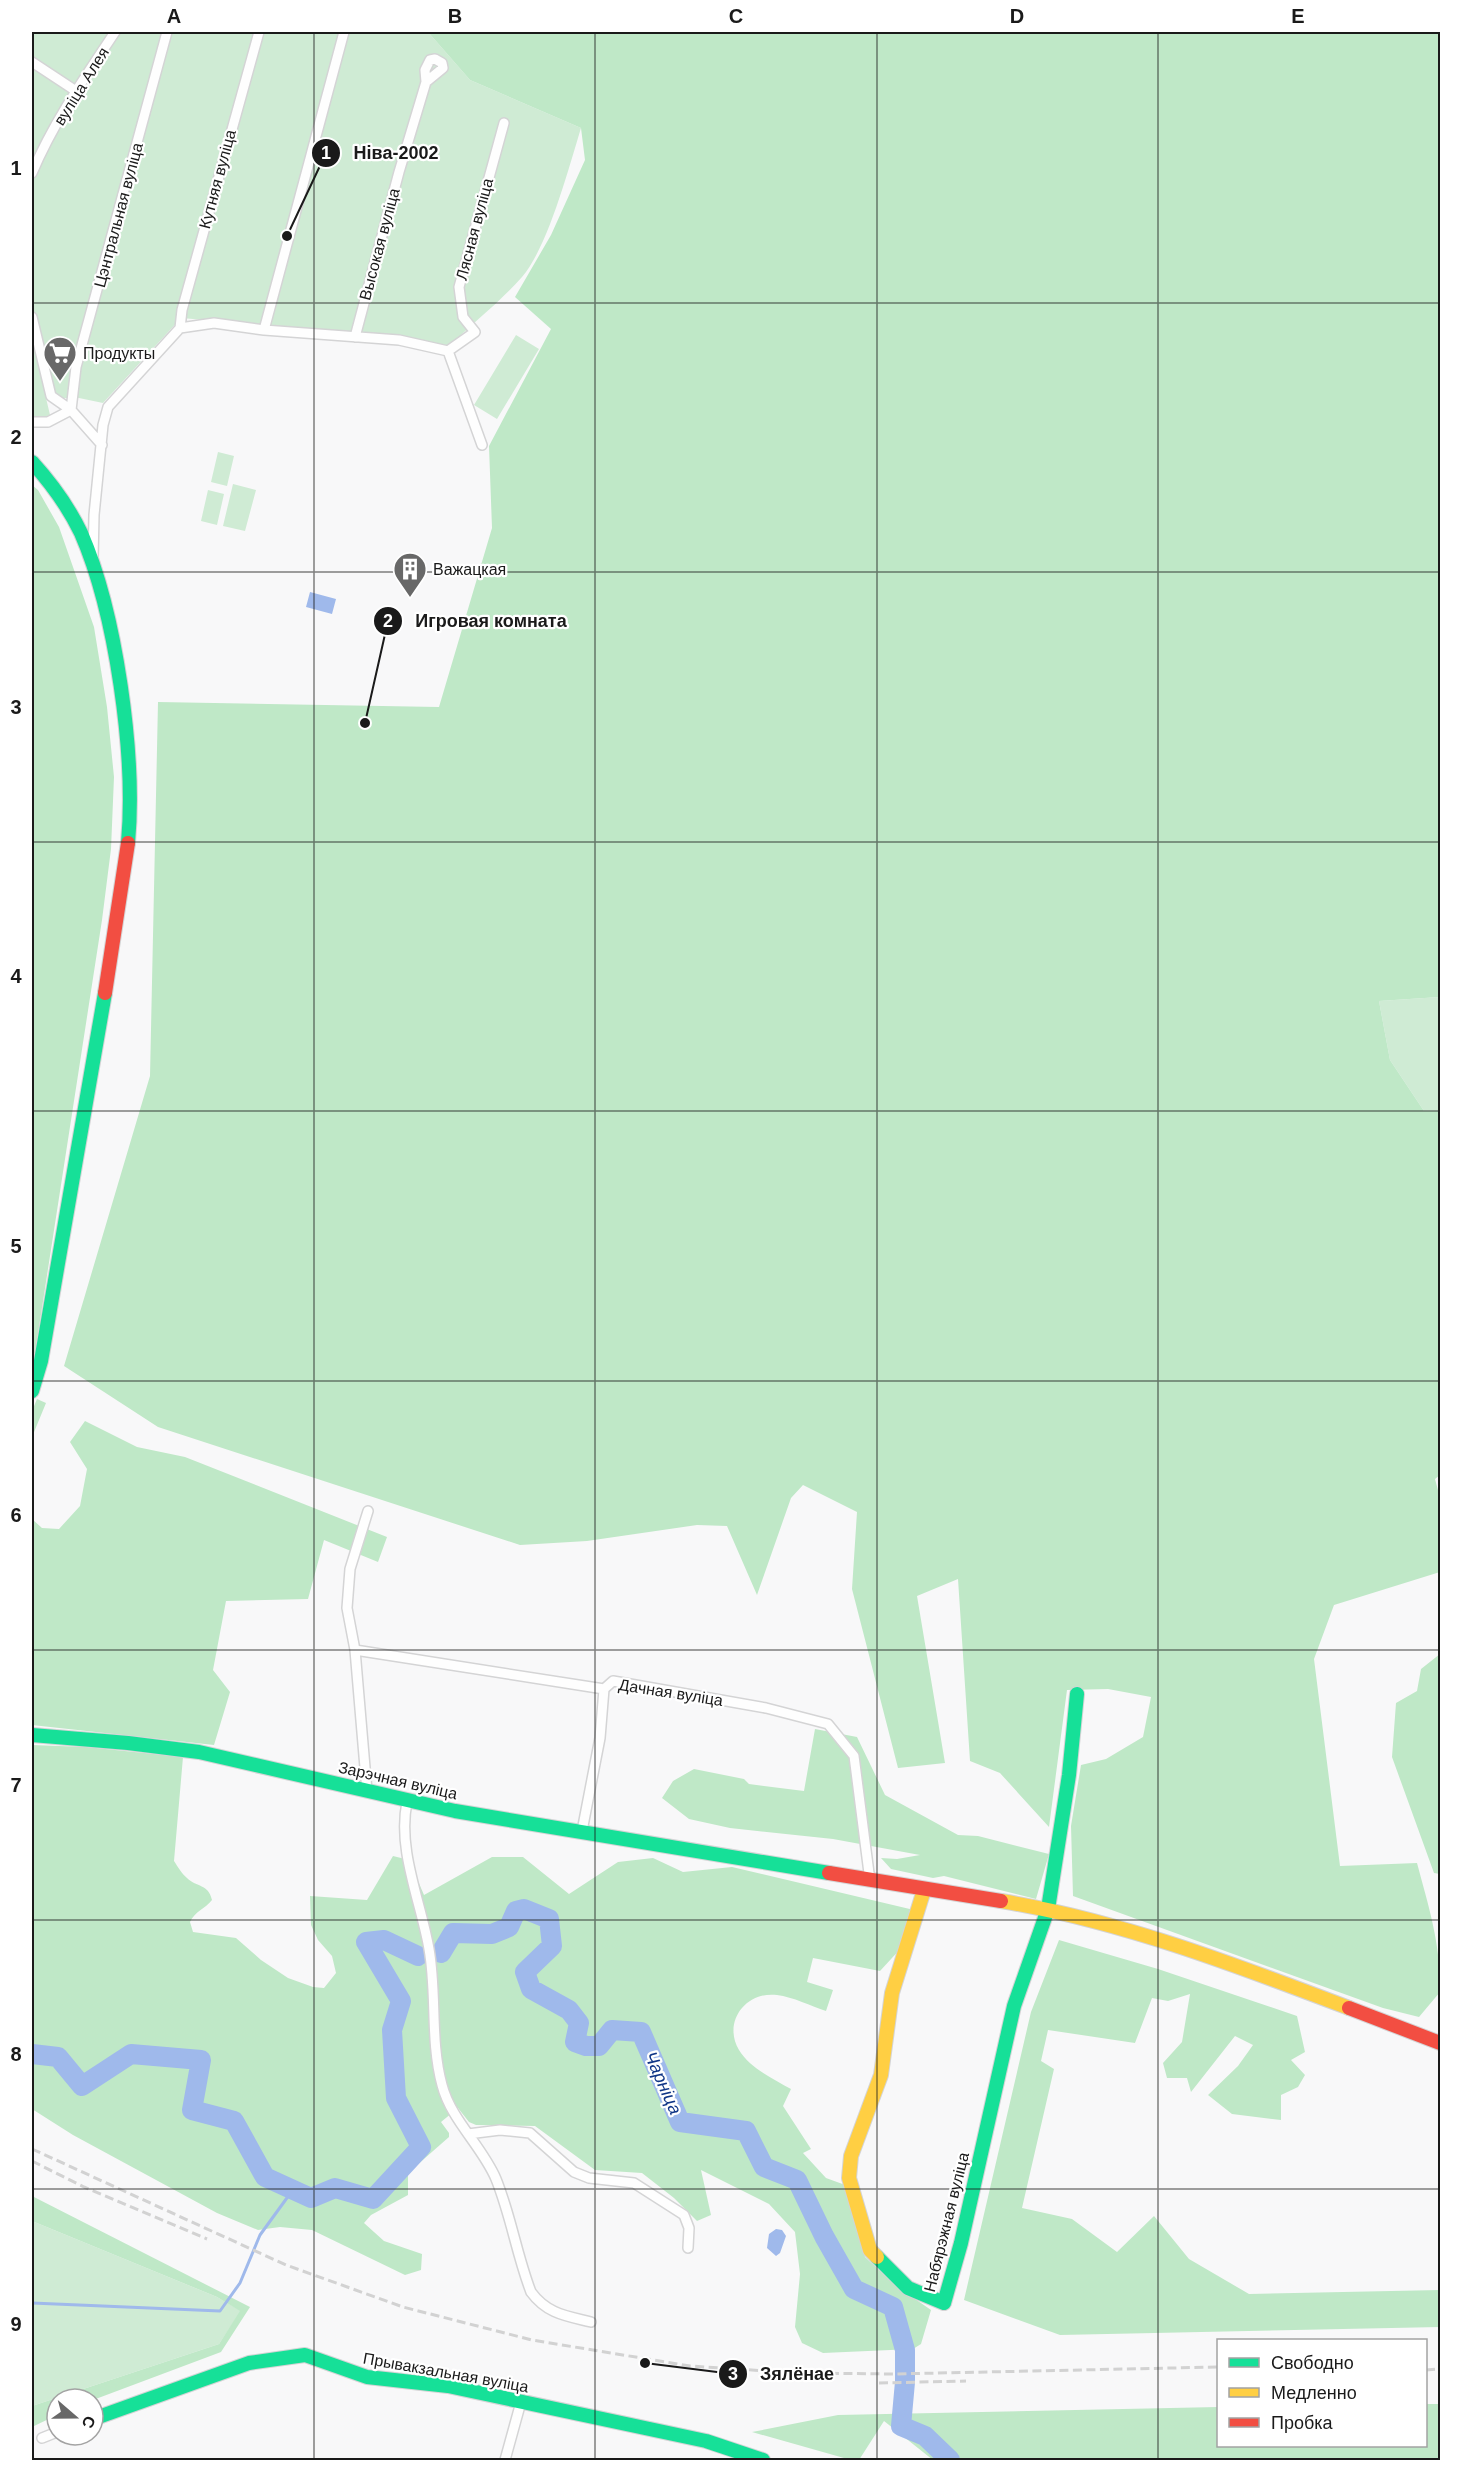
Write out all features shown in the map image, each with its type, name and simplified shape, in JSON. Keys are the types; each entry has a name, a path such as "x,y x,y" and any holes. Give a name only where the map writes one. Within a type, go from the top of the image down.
{"street":[{"name":"вуліца Алея","path":"32,173 42,150 76,91 115,32"},
{"name":"Цэнтральная вуліца","path":"71,410 76,367 167,32"},
{"name":"Кутняя вуліца","path":"180,328 182,310 214,185 259,32"},
{"path":"264,330 344,32"},
{"path":"32,62 76,91"},
{"name":"Высокая вуліца","path":"355,337 426,82"},
{"name":"Лясная вуліца","path":"448,351 475,332 463,317 459,287 504,123"},
{"path":"32,317 51,396 71,410 102,445"},
{"path":"93,564 94,515 108,407 180,328 214,323 264,330 399,340 448,351 482,445"},
{"path":"32,422 48,422 71,410"},
{"path":"32,462 55,488 75,522 93,564 112,644 130,765 130,813 120,906 40,1361 32,1390"},
{"path":"367,1791 355,1650 347,1608 350,1569 368,1511"},
{"name":"Дачная вуліца","path":"355,1650 604,1689 613,1681 766,1708 828,1724 842,1738 854,1756 870,1881"},
{"path":"582,1831 600,1738 604,1689"},
{"name":"Набярэжная вуліца","path":"924,1890 892,1993 881,2074 850,2156 849,2178 870,2250 908,2288 944,2303 961,2243 1014,2006 1047,1910 1069,1775 1077,1695"},
{"name":"Зарэчная вуліца","path":"32,1735 156,1745 241,1761 407,1802 1047,1910 1112,1925 1194,1951 1440,2043"},
{"path":"407,1802 405,1825 409,1860 429,1950 436,2051 442,2086 450,2106 495,2177 531,2292 540,2305 558,2314 591,2322"},
{"path":"468,2134 500,2130 530,2133 574,2172 590,2178 634,2183 684,2216 689,2228 688,2248"},
{"name":"Прывакзальная вуліца","path":"105,2415 249,2362 305,2355 366,2377 448,2386 706,2441 763,2460"},
{"path":"506,2460 521,2402"}],"green space":[{"path":"32,32 428,32 470,80 581,128 557,206 532,264 505,295 449,346 397,336 181,318 103,403 79,398 46,398 50,415 37,420 32,417"},
{"path":"428,32 1440,32 1440,997 1379,1001 1390,1060 1424,1111 1440,1111 1440,1475 1435,1479 1440,1498 1440,1572 1334,1605 1314,1659 1340,1866 1417,1863 1433,1927 1440,1975 1440,1992 1419,2017 1383,2008 1073,1896 1071,1826 1081,1765 1106,1759 1143,1737 1151,1697 1108,1689 1067,1690 1049,1827 1000,1773 970,1761 958,1579 917,1596 945,1763 898,1768 852,1589 857,1512 803,1485 791,1498 757,1595 727,1526 697,1525 587,1541 520,1545 158,1427 64,1366 150,1076 158,702 439,707 492,528 489,446 551,329 515,297 551,235 585,160 581,128 470,80"},
{"path":"516,335 539,349 497,419 474,405"},
{"path":"218,452 234,456 227,486 211,482"},
{"path":"233,484 256,490 245,531 223,526"},
{"path":"32,485 38,490 59,527 94,627 107,707 114,777 111,849 102,920 35,1353 32,1355"},
{"path":"208,490 224,494 217,525 201,521"},
{"path":"1440,997 1440,1111 1424,1111 1390,1060 1379,1001"},
{"path":"37,1399 46,1403 32,1437 32,1411"},
{"path":"85,1421 137,1447 185,1457 387,1537 378,1562 324,1540 308,1599 226,1601 213,1670 230,1692 214,1745 32,1725 32,1519 42,1528 59,1529 80,1506 87,1469 70,1442"},
{"path":"1440,1654 1440,1874 1434,1873 1392,1757 1396,1703 1417,1691 1421,1669"},
{"path":"815,1729 857,1737 885,1795 958,1835 978,1836 1049,1854 1036,1899 944,1876 933,1878 891,1869 881,1858 897,1859 920,1855 833,1839 730,1828 689,1819 662,1798 673,1781 694,1769 744,1779 749,1784 804,1791"},
{"path":"32,1745 86,1747 183,1757 174,1861 187,1878 208,1891 212,1900 192,1918 190,1922 193,1932 236,1938 261,1960 288,1978 313,1987 324,1988 336,1973 332,1956 318,1940 311,1925 310,1896 367,1900 393,1856 409,1860 424,1895 492,1857 523,1857 569,1894 618,1862 653,1858 683,1872 732,1867 914,1910 903,1946 880,1971 813,1958 807,1982 833,1990 826,2011 789,1998 766,1995 747,2003 740,2010 734,2029 739,2050 749,2062 791,2089 783,2106 811,2149 803,2153 826,2178 848,2186 865,2257 895,2285 931,2310 921,2344 913,2349 823,2353 802,2343 795,2327 800,2274 795,2232 769,2204 701,2170 711,2215 697,2221 674,2198 642,2173 595,2170 535,2126 476,2125 469,2122 458,2108 441,2122 449,2133 449,2137 408,2173 408,2195 371,2215 364,2223 384,2241 422,2254 421,2270 405,2275 312,2230 280,2227 258,2230 217,2213 73,2135 32,2109"},
{"path":"1059,1940 1158,1969 1297,2016 1305,2052 1291,2060 1305,2075 1298,2087 1281,2095 1281,2120 1232,2114 1208,2095 1238,2066 1253,2045 1235,2036 1191,2092 1187,2078 1167,2078 1163,2063 1182,2042 1190,1994 1168,2001 1152,1998 1135,2043 1048,2030 1041,2061 1054,2069 1022,2208 1072,2219 1117,2252 1154,2216 1189,2259 1249,2294 1440,2290 1440,2327 1060,2335 964,2300 1031,2012"},
{"path":"32,2196 250,2307 221,2352 105,2396 105,2387 89,2387 219,2344 240,2311 217,2297 32,2221"},
{"path":"32,2221 217,2297 241,2311 219,2344 89,2387 45,2387 45,2402 32,2406"},
{"path":"45,2402 45,2421 32,2427 32,2406"},
{"path":"1427,2404 1440,2404 1440,2460 933,2460 884,2421 859,2460 851,2460 752,2432 838,2415 1217,2407 1217,2447 1427,2447"}],"water":[{"path":"310,592 336,599 332,614 306,607"},
{"path":"776,2229 782,2230 786,2236 780,2253 776,2256 767,2248 769,2234"}],"waterway":[{"name":"Чарніца","path":"441,1953 453,1933 492,1934 509,1927 516,1911 524,1909 549,1919 552,1946 525,1972 531,1989 569,2010 579,2023 575,2042 586,2046 599,2046 612,2030 641,2032 680,2122 746,2131 764,2167 797,2180 824,2236 854,2289 893,2307 905,2350 901,2426 925,2436 950,2460"},
{"name":"Чарніца","path":"32,2054 58,2057 82,2086 131,2054 201,2060 192,2110 234,2121 265,2177 311,2198 335,2188 373,2199 421,2147 396,2098 392,2030 401,2001 366,1942 384,1940 418,1956"},
{"path":"32,2303 220,2311 240,2283 260,2235 292,2191"}],"railway":[{"path":"32,2149 286,2265 403,2307 532,2340 690,2366 798,2373 893,2374 1217,2367"},
{"path":"32,2161 84,2187 207,2239"},
{"path":"1427,2370 1440,2369"},
{"path":"879,2383 966,2381"}],"traffic: fast":[{"path":"32,462 59,496 76,523 93,566 104,603 121,685 126,728 130,808 128,843"},
{"path":"32,1391 41,1361 105,993"},
{"path":"877,2257 908,2288 944,2303 961,2243 1014,2006 1048,1909 1069,1775 1077,1694"},
{"path":"32,1735 199,1752 455,1811 829,1873"},
{"path":"105,2415 249,2363 305,2355 367,2377 448,2386 706,2441 763,2460"}],"traffic: slow":[{"path":"877,2257 870,2250 849,2178 851,2156 881,2075 892,1993 924,1890"},
{"path":"1001,1901 1134,1932 1264,1976 1349,2008"}],"traffic: jam":[{"path":"105,993 128,843"},
{"path":"829,1873 1001,1901"},
{"path":"1349,2008 1440,2043"}],"place":[{"name":"Ніва-2002","path":"287,236"},
{"name":"Продукты","path":"60,382"},
{"name":"Важацкая","path":"410,598"},
{"name":"Игровая комната","path":"365,723"},
{"name":"Зялёнае","path":"645,2363"}]}
